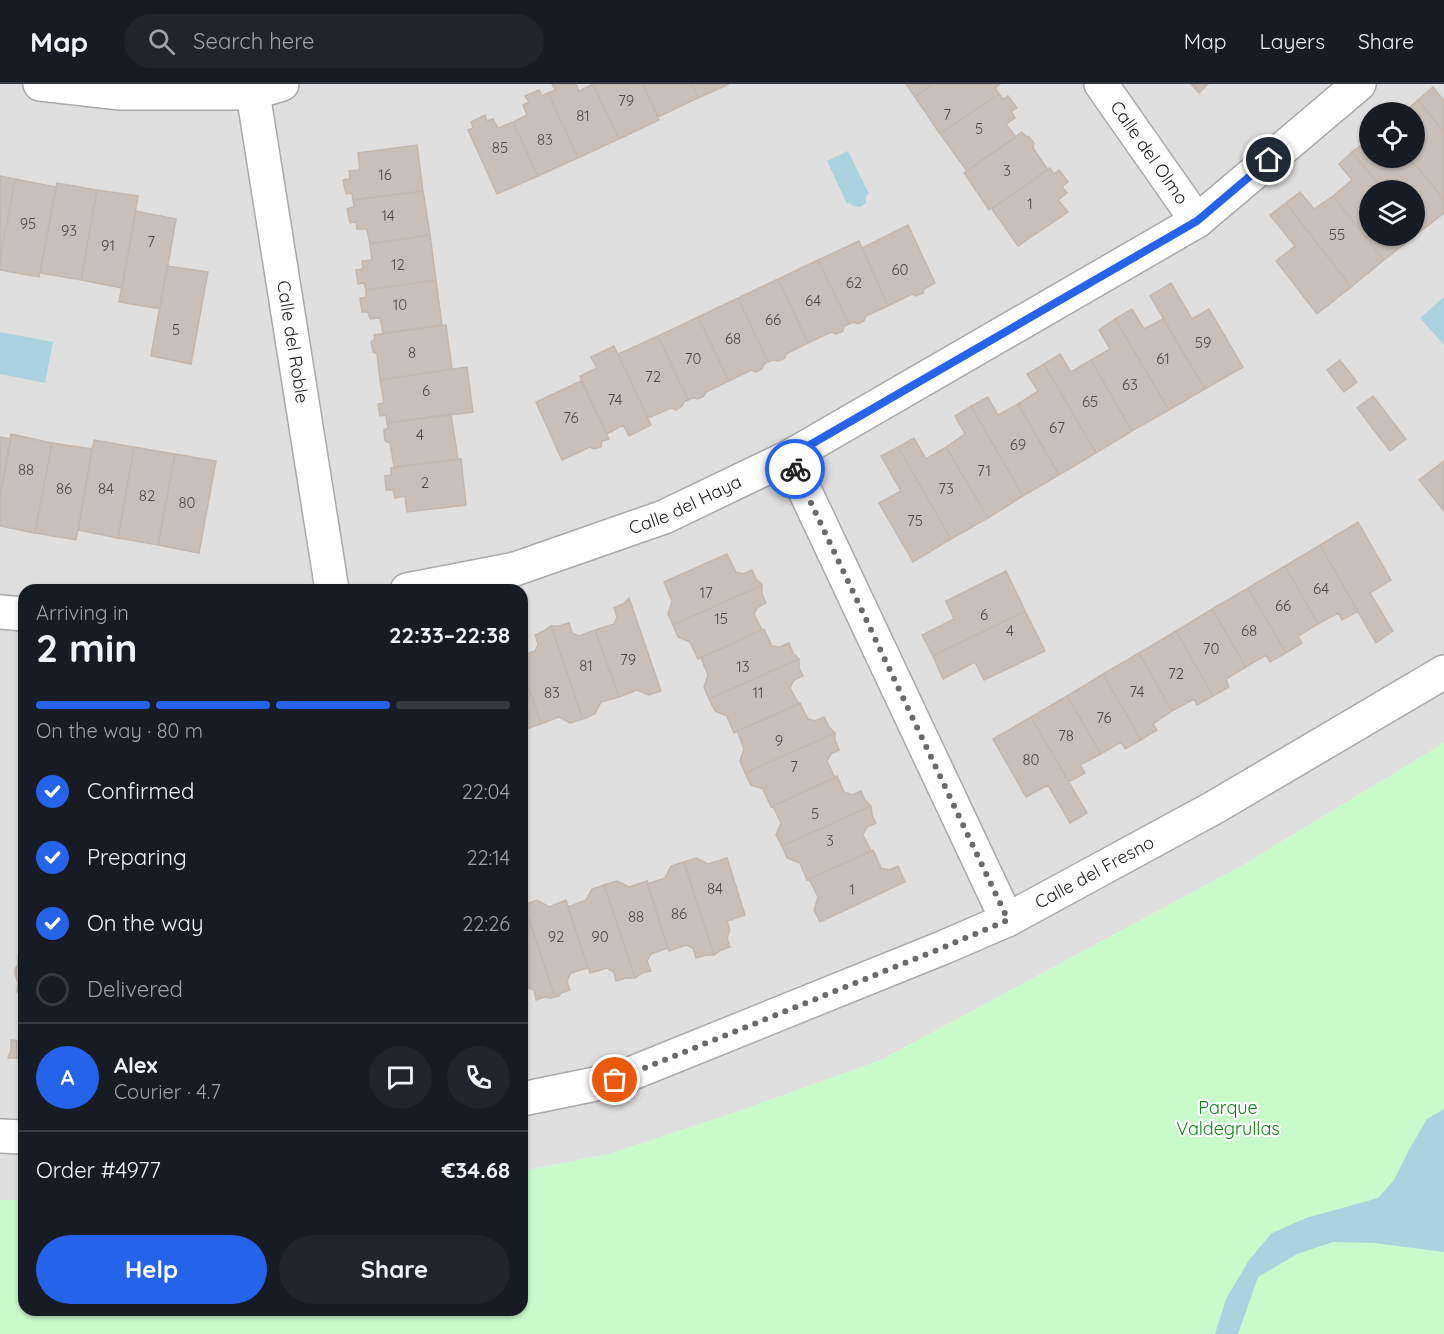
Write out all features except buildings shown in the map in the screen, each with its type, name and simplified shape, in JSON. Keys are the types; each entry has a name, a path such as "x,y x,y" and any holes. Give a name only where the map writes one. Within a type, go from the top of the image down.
{"street":[{"path":"40,84 121,93 268,88"},
{"name":"Calle del Olmo","path":"1101,84 1197,221"},
{"name":"Calle del Haya","path":"438,584 515,569 664,517 789,457 1197,221 1359,84"},
{"name":"Calle del Roble","path":"268,88 331,584"},
{"path":"789,457 1008,920"},
{"path":"0,612 18,614"},
{"name":"Calle del Fresno","path":"528,1098 615,1080 1008,920 1215,807 1444,672"},
{"path":"0,1136 18,1137"}],"shaded area":[{"path":"0,84 1444,84 1444,743 1243,865 881,1060 736,1112 609,1154 528,1170 528,584 18,584 18,1200 0,1200"}],"green space":[{"name":"Parque Valdegrullas","path":"1444,743 1444,1334 0,1334 0,1200 18,1200 18,1316 528,1316 528,1170 609,1154 881,1060 1243,865"}],"water":[{"path":"848,151 869,194 866,196 866,203 860,207 847,204 827,161"},
{"path":"1444,297 1444,345 1420,318"},
{"path":"0,332 53,342 45,383 0,374"},
{"path":"1444,1109 1444,1252 1375,1243 1333,1242 1297,1254 1258,1277 1238,1334 1215,1334 1226,1299 1249,1260 1272,1233 1306,1218 1378,1198 1394,1180 1427,1119"}],"way so far":[{"path":"615,1080 1008,920 795,469"}],"route":[{"path":"795,469 789,457 1197,221 1269,160"}]}
